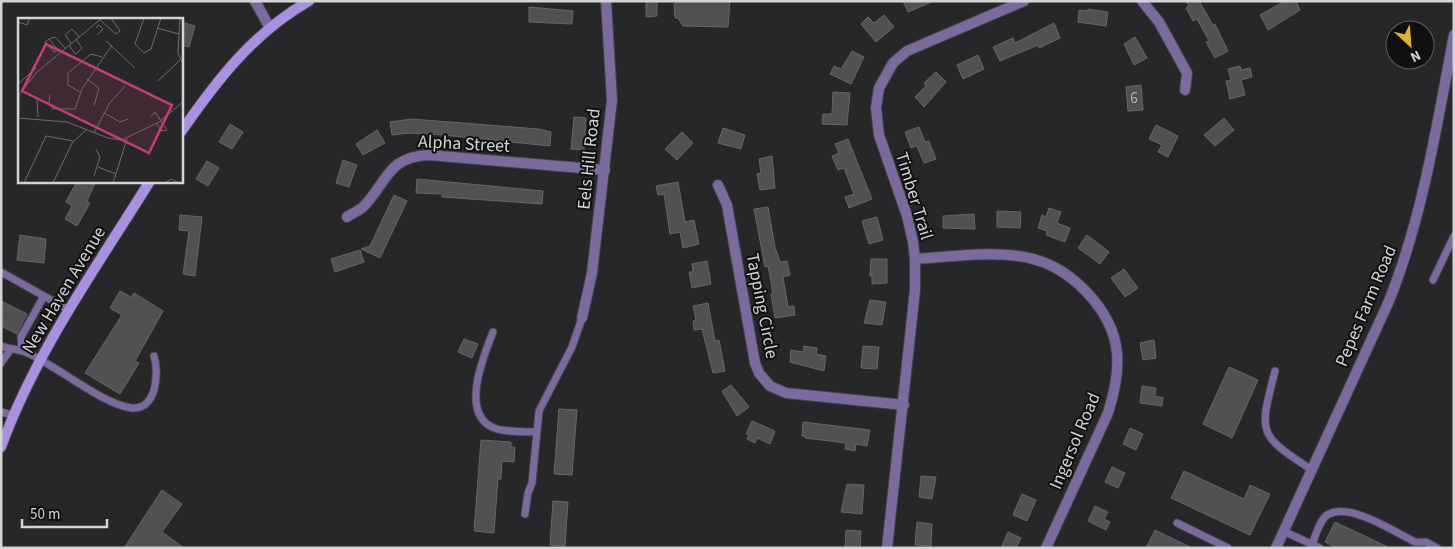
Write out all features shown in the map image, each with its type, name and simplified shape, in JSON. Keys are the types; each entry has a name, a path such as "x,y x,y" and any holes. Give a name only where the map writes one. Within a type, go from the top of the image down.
{"main road":[{"path":"182,131 216,82 238,57 270,28 309,1"},
{"name":"New Haven Avenue","path":"1,447 13,415 40,360 149,182"}],"street":[{"path":"255,1 270,28"},
{"name":"Eels Hill Road","path":"582,318 592,273 612,100 606,1"},
{"name":"Timber Trail","path":"887,548 904,405 915,290 915,259 907,216 879,135 876,108 879,88 893,63 907,52 1024,1"},
{"path":"1142,1 1159,22 1187,73 1185,90"},
{"name":"Pepes Farm Road","path":"1276,548 1389,301 1405,259 1438,123 1454,35"},
{"name":"Alpha Street","path":"347,217 363,207 392,168 412,157 429,156 605,170"},
{"name":"Tapping Circle","path":"718,185 727,205 752,354 764,380 770,386 786,393 904,405"},
{"name":"Ingersol Road","path":"915,259 1006,255 1030,258 1043,262 1071,277 1098,308 1110,328 1117,354 1117,374 1108,413 1046,548"}],"lane":[{"path":"1433,280 1454,236"},
{"path":"1,272 69,310"},
{"path":"22,350 21,337 44,296"},
{"path":"525,514 528,493 532,483 539,410 572,348 582,318"},
{"path":"493,332 478,371 476,396 479,409 485,422 494,428 537,432"},
{"path":"1,346 22,350 96,393 120,404 135,408 147,401 157,383 157,366 154,356"},
{"path":"1,363 11,349"},
{"path":"1274,371 1264,414 1265,427 1270,439 1278,448 1312,470"},
{"path":"1,412 13,415"},
{"path":"1312,544 1323,519 1328,514 1342,511 1355,513 1416,542 1426,542 1436,548"},
{"path":"1177,523 1228,548"},
{"path":"1283,531 1320,548"}],"building":[{"path":"646,1 657,1 657,16 646,17"},
{"path":"679,1 730,1 728,27 683,26 678,18 675,18 674,4"},
{"path":"903,1 934,1 908,12"},
{"path":"1186,1 1199,1 1213,25 1215,24 1228,51 1215,58 1206,42 1209,41 1197,19 1193,21 1186,8 1189,6"},
{"path":"1285,1 1296,1 1300,10 1268,30 1260,15"},
{"path":"529,7 573,11 572,24 529,22"},
{"path":"1088,9 1108,12 1106,26 1078,22 1079,10 1088,11"},
{"path":"884,15 894,27 876,42 861,24 868,17 874,23"},
{"path":"182,22 195,26 189,47 182,45"},
{"path":"1054,23 1060,38 1039,48 1038,45 1000,61 993,47 1013,38 1015,43"},
{"path":"1135,37 1147,58 1134,65 1124,44"},
{"path":"852,51 864,57 851,84 830,74 834,66 841,69"},
{"path":"978,55 984,69 963,79 957,65"},
{"path":"1240,66 1241,70 1250,68 1252,77 1241,80 1245,95 1230,99 1226,81 1231,80 1228,69"},
{"path":"936,72 946,82 924,107 915,97 926,86 924,83"},
{"path":"1141,85 1143,110 1128,111 1126,87"},
{"path":"833,92 850,93 847,125 822,124 823,114 832,114"},
{"path":"574,117 586,118 584,150 571,149"},
{"path":"1224,118 1234,130 1215,146 1204,135"},
{"path":"412,119 538,129 551,132 550,146 443,135 409,133 392,135 390,122"},
{"path":"230,124 243,132 232,149 219,142"},
{"path":"1156,125 1178,136 1168,157 1158,152 1162,145 1149,139"},
{"path":"919,127 925,142 929,141 936,159 924,163 917,146 911,148 905,132"},
{"path":"723,128 745,135 741,149 718,143"},
{"path":"377,130 385,143 363,155 356,144"},
{"path":"682,132 693,143 677,160 665,149"},
{"path":"848,139 872,199 849,208 845,197 854,194 844,168 838,170 832,156 839,153 835,144"},
{"path":"772,156 775,188 760,190 757,174 761,173 759,159"},
{"path":"343,160 357,165 349,187 336,183"},
{"path":"207,161 219,168 208,186 196,179"},
{"path":"417,179 543,191 542,204 442,197 442,194 416,193"},
{"path":"76,182 96,182 87,201 90,203 77,226 65,219 72,206 66,202"},
{"path":"678,182 685,222 694,220 699,244 683,248 680,232 670,234 664,194 658,195 656,186"},
{"path":"394,195 407,201 380,258 361,249 370,246"},
{"path":"768,207 775,247 780,262 787,261 790,275 783,277 788,307 794,306 795,315 775,318 768,266 765,267 754,209"},
{"path":"1049,208 1061,212 1057,223 1070,228 1065,242 1046,235 1047,231 1038,228 1042,215 1046,217"},
{"path":"997,211 1021,212 1020,228 997,227"},
{"path":"974,214 975,229 943,228 943,216"},
{"path":"180,215 202,217 195,276 183,274 189,231 179,230"},
{"path":"877,217 883,240 869,244 862,221"},
{"path":"20,235 46,239 44,263 17,260"},
{"path":"1087,235 1109,252 1100,264 1078,248"},
{"path":"360,250 364,262 335,272 331,259"},
{"path":"871,259 887,259 887,283 872,284 872,276 870,276"},
{"path":"707,261 711,284 692,288 689,272 693,272 692,264"},
{"path":"1124,269 1138,288 1125,297 1111,278"},
{"path":"120,291 131,297 134,293 163,311 135,361 139,363 120,394 85,373 122,315 110,308"},
{"path":"870,300 886,302 882,325 864,323"},
{"path":"1,301 27,314 17,334 1,326"},
{"path":"708,303 715,341 719,340 725,371 713,373 702,329 694,330 693,321 696,320 693,306"},
{"path":"464,339 478,344 472,358 458,352"},
{"path":"1154,340 1156,358 1143,360 1140,343"},
{"path":"804,346 817,348 816,354 826,356 824,371 790,362 791,350 803,352"},
{"path":"863,346 879,347 877,369 861,368"},
{"path":"1229,367 1258,380 1232,438 1203,424"},
{"path":"731,385 749,407 737,416 722,391"},
{"path":"1142,386 1156,388 1155,396 1163,398 1162,406 1140,403"},
{"path":"559,409 577,410 572,475 554,474"},
{"path":"752,421 775,431 770,444 757,438 755,443 747,439 749,435 746,434"},
{"path":"803,422 870,430 867,446 856,444 855,451 845,449 846,443 805,438 805,436 802,436"},
{"path":"1130,428 1143,434 1136,450 1123,444"},
{"path":"481,440 511,442 511,447 515,447 514,462 502,461 501,479 498,479 494,533 474,531"},
{"path":"1112,467 1125,473 1118,488 1105,482"},
{"path":"1184,471 1244,499 1250,485 1270,494 1250,535 1171,498"},
{"path":"921,476 936,477 932,499 919,497"},
{"path":"847,484 864,485 862,514 841,512"},
{"path":"162,490 182,504 162,532 184,548 124,548"},
{"path":"1022,494 1036,500 1027,521 1013,515"},
{"path":"553,501 568,502 565,546 550,545"},
{"path":"1095,506 1108,512 1104,519 1110,522 1106,530 1088,521"},
{"path":"917,522 932,524 931,546 915,545"},
{"path":"1335,522 1390,548 1337,548 1325,542"},
{"path":"846,530 861,531 860,548 845,548"},
{"path":"1155,530 1192,548 1146,548"},
{"path":"1008,532 1021,538 1016,548 1001,548"}]}
